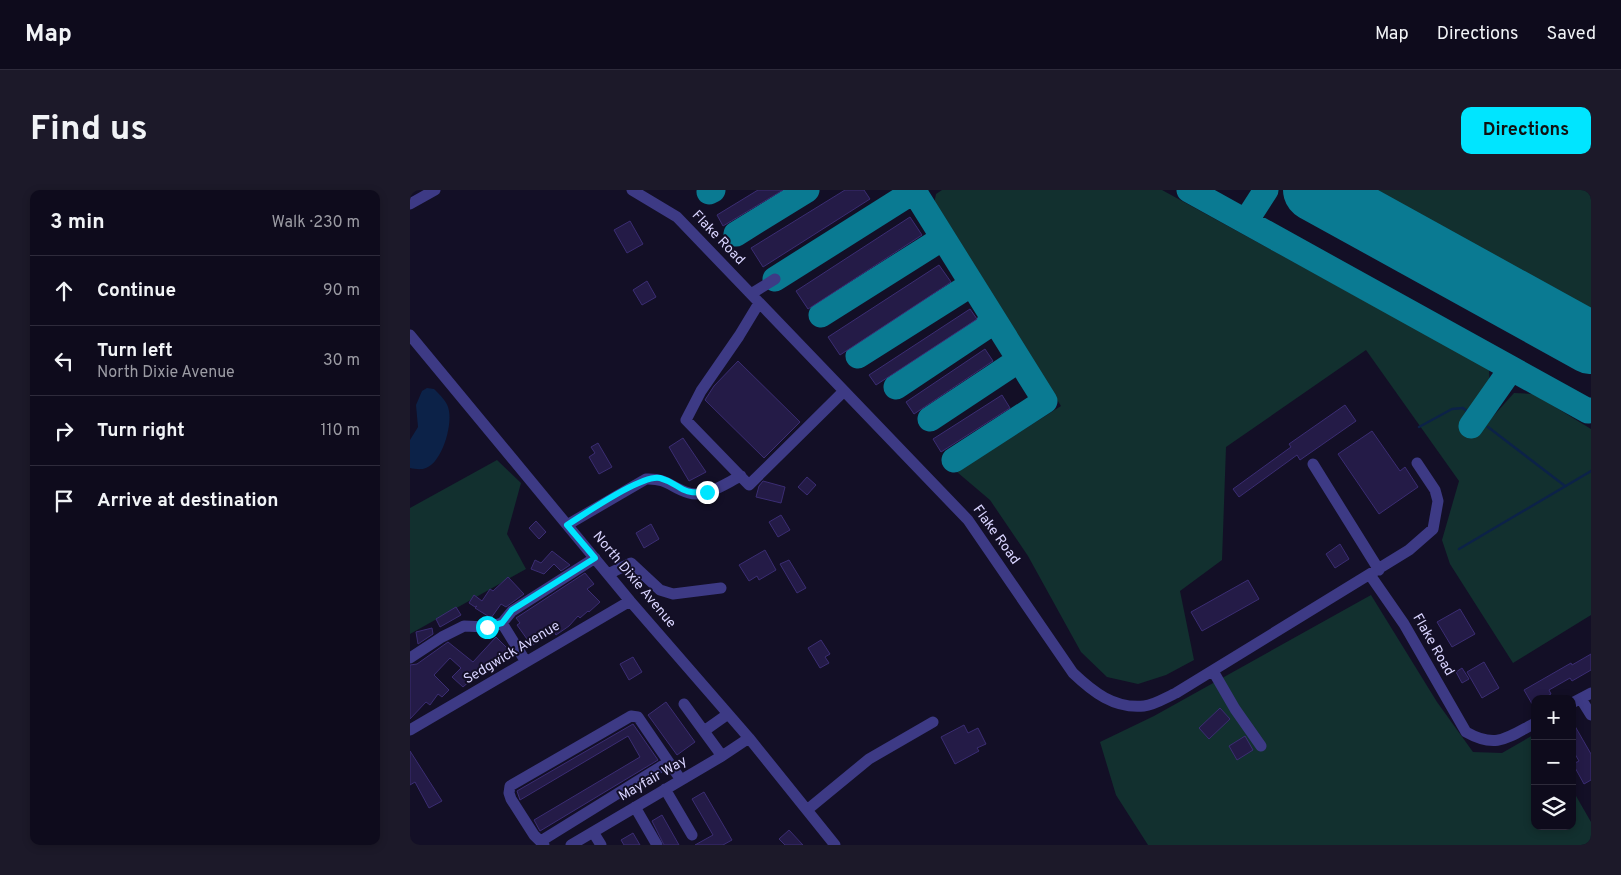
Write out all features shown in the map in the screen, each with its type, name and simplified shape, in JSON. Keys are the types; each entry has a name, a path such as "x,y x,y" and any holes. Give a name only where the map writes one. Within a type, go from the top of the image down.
{"street":[{"path":"410,204 435,190"},
{"name":"Flake Road","path":"632,190 677,217 968,520 1072,673 1090,690 1115,704 1145,706 1176,693 1409,550 1433,530 1438,501 1437,495 1417,463"},
{"path":"775,280 755,298 739,336 701,391 686,420 749,485 844,391"},
{"name":"North Dixie Avenue","path":"410,335 630,601 749,738 835,845"},
{"path":"1313,464 1375,572"},
{"path":"567,525 646,479 660,478 690,494 707,492 741,476"},
{"path":"410,658 464,626 487,627 502,623 512,610 595,558"},
{"path":"608,574 632,563 660,590 673,594 721,588"},
{"name":"Flake Road","path":"1375,572 1466,732 1482,741 1504,739 1531,725"},
{"name":"Sedgwick Avenue","path":"410,730 630,601"},
{"path":"502,623 526,662"},
{"path":"1213,671 1235,709 1261,746"},
{"path":"1582,698 1591,715"},
{"path":"684,704 722,756"},
{"path":"704,732 728,714"},
{"path":"669,765 662,766 542,843 534,835 511,799 508,789 514,783 635,715 681,780"},
{"path":"807,810 869,759 933,722"},
{"name":"Mayfair Way","path":"571,845 722,756 749,738"},
{"path":"665,789 692,835"},
{"path":"635,807 657,845"},
{"path":"593,832 601,845"}],"green space":[{"path":"942,190 1162,190 1489,369 1490,391 1464,424 1477,434 1514,393 1534,394 1591,429 1591,615 1513,663 1450,564 1442,540 1459,481 1366,350 1226,447 1222,560 1180,591 1194,660 1166,675 1138,684 1107,677 1081,652 1028,556 990,500 957,472 1061,406 934,204 936,194"},
{"path":"1367,190 1591,190 1591,312"},
{"path":"497,460 521,483 507,534 526,569 410,634 410,508"},
{"path":"1371,595 1437,702 1473,752 1502,753 1531,736 1531,830 1576,830 1576,796 1591,822 1591,845 1148,845 1116,795 1100,742 1154,716"}],"water":[{"path":"427,388 434,389 447,405 450,418 449,426 445,443 437,459 426,468 410,468 410,440 418,427 416,405 422,391"}],"building":[{"path":"758,190 783,190 723,226 717,215"},
{"path":"845,190 864,190 870,199 763,267 751,248"},
{"path":"910,217 922,235 808,309 796,291"},
{"path":"630,221 643,244 627,253 614,230"},
{"path":"939,265 951,282 840,355 828,337"},
{"path":"647,281 656,297 642,305 633,290"},
{"path":"970,309 977,319 876,385 869,375"},
{"path":"985,349 993,361 914,414 906,402"},
{"path":"738,361 800,422 764,458 705,400 714,386"},
{"path":"1002,395 1010,408 941,452 933,439"},
{"path":"1345,405 1356,421 1300,460 1297,455 1239,497 1233,489 1291,447 1289,444"},
{"path":"1372,431 1400,471 1405,467 1418,487 1379,514 1338,454"},
{"path":"683,438 706,472 689,481 669,447"},
{"path":"598,443 612,467 599,474 589,457 595,453 591,447"},
{"path":"807,477 816,485 807,495 798,487"},
{"path":"763,481 785,487 781,503 756,497 759,486"},
{"path":"781,515 790,530 778,537 769,522"},
{"path":"536,521 546,532 539,539 529,528"},
{"path":"651,524 659,539 644,548 636,533"},
{"path":"1340,544 1349,559 1335,568 1326,554"},
{"path":"765,550 776,570 759,580 757,576 749,581 739,565"},
{"path":"552,551 570,565 561,571 554,564 544,574 531,569 535,560 541,563"},
{"path":"789,560 806,588 797,593 780,564"},
{"path":"585,573 594,584 587,589 600,602 580,618 578,616 569,626 556,635 552,628 532,646 517,625 520,623 516,618"},
{"path":"508,577 524,594 506,607 501,604 491,618 475,608 477,606 475,607 469,603 474,595 482,601 490,589 493,591"},
{"path":"1248,580 1259,599 1202,631 1191,612"},
{"path":"456,607 461,615 440,627 436,619"},
{"path":"1460,609 1475,634 1452,647 1437,622"},
{"path":"432,628 433,634 418,644 416,632"},
{"path":"496,637 513,654 508,660 505,657 492,671 487,666 463,687 452,677 461,668 450,658 434,675 449,690 442,697 438,694 430,705 426,702 410,719 410,665 417,664 448,642 473,662"},
{"path":"821,640 830,654 825,657 829,663 820,668 808,648"},
{"path":"1591,654 1591,670 1572,681 1570,678 1549,690 1551,694 1549,695 1531,695 1531,702 1524,690 1571,663 1572,665"},
{"path":"633,657 642,672 629,680 620,664"},
{"path":"1484,662 1499,688 1482,698 1467,672"},
{"path":"1462,668 1469,679 1462,683 1456,672"},
{"path":"666,702 695,742 677,755 648,715"},
{"path":"1220,708 1230,719 1209,739 1199,728"},
{"path":"633,724 658,760 540,831 534,820 640,757 628,736 520,800 517,791"},
{"path":"964,725 968,733 978,728 986,744 977,748 979,751 955,764 941,737"},
{"path":"1576,728 1591,754 1591,780 1584,784 1576,769 1576,762 1579,761 1576,756"},
{"path":"1245,736 1253,750 1237,760 1229,746"},
{"path":"410,751 442,801 429,808 415,782 410,785"},
{"path":"704,792 732,840 723,845 695,845 713,835 692,799"},
{"path":"662,815 679,845 664,845 652,821"},
{"path":"789,830 803,845 785,845 779,839"},
{"path":"633,833 640,845 624,845 621,840"}],"waterway":[{"path":"1419,427 1452,409 1463,408 1468,412"},
{"path":"1488,427 1565,486"},
{"path":"1459,549 1591,471"}],"taxiway":[{"path":"709,192 713,190"},
{"path":"736,234 807,190"},
{"path":"775,279 916,190"},
{"path":"1189,190 1588,411 1591,410"},
{"path":"1246,221 1266,190"},
{"path":"914,191 1045,401 954,460"},
{"path":"821,315 943,238"},
{"path":"858,356 972,284"},
{"path":"896,387 995,321"},
{"path":"930,419 1019,360"},
{"path":"1471,426 1511,369"}],"runway":[{"path":"1314,190 1591,343"}],"route":[{"path":"487,627 502,623 512,610 595,558 567,525 604,502 646,479 660,478 690,494 707,492"}]}
